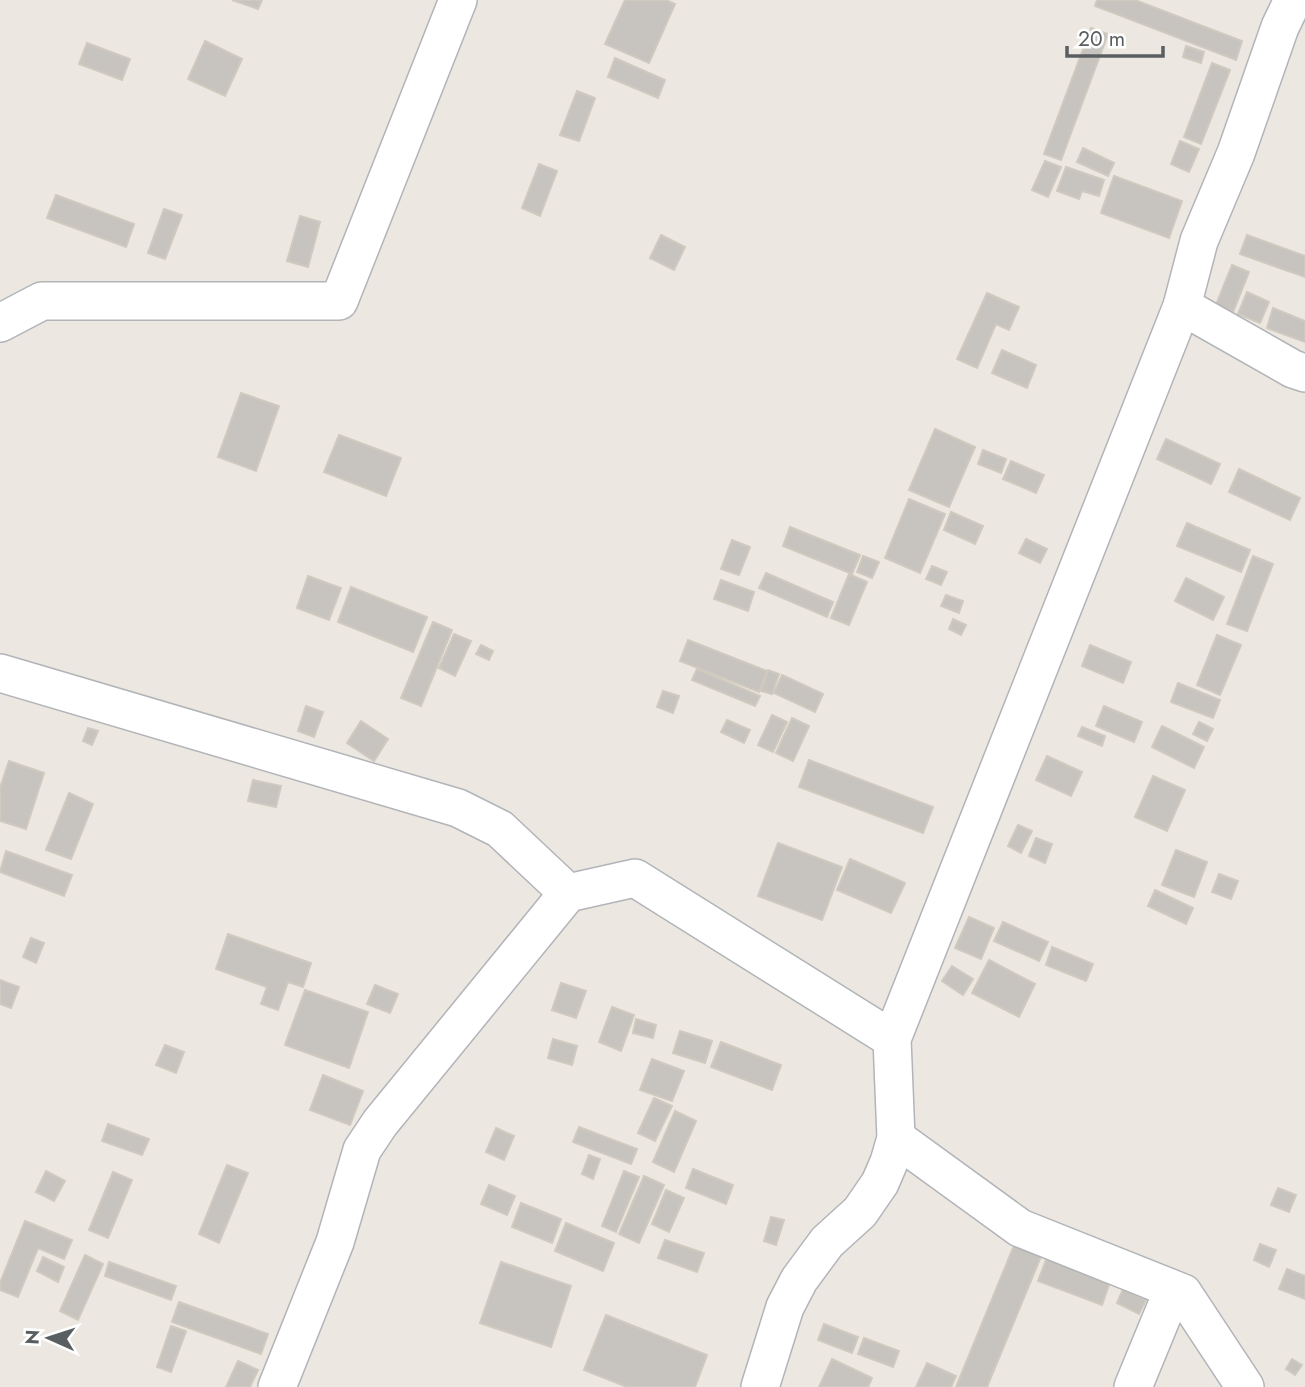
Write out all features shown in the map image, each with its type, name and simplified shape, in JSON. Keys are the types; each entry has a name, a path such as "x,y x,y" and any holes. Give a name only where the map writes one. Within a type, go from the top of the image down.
{"street":[{"path":"0,323 42,301 339,301 458,0"},
{"path":"760,1387 785,1307 799,1280 827,1242 860,1212 880,1184 896,1138 892,1039 1182,306 1199,241 1236,153 1280,27 1293,0"},
{"path":"1182,306 1293,369 1305,373"},
{"path":"0,673 458,808 500,829 568,893"},
{"path":"277,1387 335,1242 362,1150 380,1123 568,893 635,878 892,1039"},
{"path":"896,1138 1020,1228 1183,1293 1245,1387"},
{"path":"1133,1387 1173,1290"}],"building":[{"path":"232,0 262,0 258,9"},
{"path":"625,0 666,0 675,4 649,63 605,44"},
{"path":"1097,0 1135,0 1242,41 1236,60 1095,6"},
{"path":"1091,28 1108,34 1061,160 1044,154"},
{"path":"205,41 242,59 225,96 188,79"},
{"path":"87,43 130,59 122,80 79,64"},
{"path":"1186,46 1204,52 1201,63 1183,57"},
{"path":"615,58 665,80 658,98 608,77"},
{"path":"1212,63 1230,70 1201,144 1184,137"},
{"path":"577,91 595,98 579,141 560,135"},
{"path":"1180,141 1199,149 1189,172 1171,164"},
{"path":"1083,148 1114,163 1108,176 1077,162"},
{"path":"1045,161 1061,167 1048,197 1032,190"},
{"path":"539,164 557,171 540,216 522,208"},
{"path":"1066,167 1104,180 1099,196 1082,191 1079,199 1057,191"},
{"path":"1114,176 1182,201 1169,238 1101,213"},
{"path":"56,195 134,224 126,247 47,218"},
{"path":"164,209 182,215 165,259 148,253"},
{"path":"300,216 320,222 308,267 287,261"},
{"path":"661,235 685,247 674,270 650,258"},
{"path":"1247,235 1305,256 1305,277 1240,254"},
{"path":"1232,265 1249,272 1233,312 1216,305"},
{"path":"1247,292 1269,302 1260,323 1238,314"},
{"path":"987,293 1019,307 1009,330 996,324 977,368 957,359"},
{"path":"1273,308 1305,321 1305,342 1267,328"},
{"path":"1002,350 1036,365 1027,388 992,373"},
{"path":"241,393 279,406 256,471 218,457"},
{"path":"935,429 975,447 949,507 909,490"},
{"path":"339,435 401,458 386,496 324,472"},
{"path":"1166,439 1220,464 1211,484 1157,459"},
{"path":"983,450 1006,459 1001,473 978,464"},
{"path":"1011,461 1044,475 1036,493 1003,479"},
{"path":"1239,469 1300,498 1290,520 1229,492"},
{"path":"909,499 945,514 920,573 885,558"},
{"path":"951,512 983,526 975,544 944,530"},
{"path":"1187,523 1250,550 1241,572 1177,546"},
{"path":"790,527 860,555 852,574 783,546"},
{"path":"1026,539 1047,549 1040,563 1019,553"},
{"path":"732,540 750,547 739,575 721,569"},
{"path":"863,556 879,562 872,578 857,572"},
{"path":"1253,556 1273,564 1247,631 1227,624"},
{"path":"932,566 947,572 941,585 926,579"},
{"path":"766,573 833,602 827,617 759,588"},
{"path":"849,574 867,582 849,625 831,618"},
{"path":"308,576 341,588 329,620 297,608"},
{"path":"1186,578 1224,597 1213,620 1175,601"},
{"path":"721,580 754,592 748,611 714,599"},
{"path":"351,587 427,617 413,652 338,622"},
{"path":"946,595 963,601 959,613 941,606"},
{"path":"953,619 966,625 961,635 949,629"},
{"path":"433,622 452,630 421,706 401,698"},
{"path":"454,634 471,641 455,676 439,668"},
{"path":"1217,635 1241,645 1220,695 1197,685"},
{"path":"688,640 767,671 759,692 680,661"},
{"path":"481,645 493,651 489,660 476,654"},
{"path":"1090,645 1131,662 1123,683 1082,666"},
{"path":"697,669 760,696 755,706 692,680"},
{"path":"768,670 779,674 772,694 761,691"},
{"path":"782,675 823,694 815,712 774,693"},
{"path":"1178,683 1220,700 1213,718 1171,702"},
{"path":"663,691 679,696 673,713 657,707"},
{"path":"306,706 323,712 314,737 298,731"},
{"path":"1104,706 1142,722 1134,742 1096,726"},
{"path":"772,715 787,722 773,752 758,745"},
{"path":"792,718 809,726 793,761 776,753"},
{"path":"727,720 750,730 744,743 721,732"},
{"path":"361,721 388,739 374,761 347,743"},
{"path":"1199,722 1213,729 1207,741 1193,734"},
{"path":"1162,726 1204,747 1194,768 1152,747"},
{"path":"1082,727 1105,736 1102,746 1078,736"},
{"path":"88,728 98,731 92,745 83,741"},
{"path":"1047,756 1082,772 1071,796 1036,780"},
{"path":"809,760 933,807 923,833 799,787"},
{"path":"9,761 44,773 26,829 0,821 0,788"},
{"path":"1153,776 1185,790 1167,831 1135,817"},
{"path":"253,780 281,786 276,807 248,801"},
{"path":"69,793 93,804 71,859 46,850"},
{"path":"1018,825 1032,831 1021,853 1008,846"},
{"path":"1036,838 1052,844 1045,863 1029,856"},
{"path":"778,843 842,867 822,920 758,896"},
{"path":"1176,850 1207,862 1194,897 1162,885"},
{"path":"6,851 72,875 64,896 0,872"},
{"path":"850,859 905,883 891,913 837,890"},
{"path":"1219,874 1238,881 1231,899 1212,892"},
{"path":"1155,890 1193,908 1186,924 1148,906"},
{"path":"969,917 994,928 981,959 955,948"},
{"path":"1003,922 1048,942 1039,961 994,941"},
{"path":"228,934 311,963 303,987 288,982 278,1010 261,1004 267,987 216,969"},
{"path":"31,938 44,943 36,963 23,957"},
{"path":"1052,947 1093,964 1086,981 1046,965"},
{"path":"989,960 1035,984 1019,1017 972,993"},
{"path":"952,966 973,979 963,995 942,981"},
{"path":"0,980 19,987 11,1008 0,1004"},
{"path":"561,983 586,991 576,1018 552,1010"},
{"path":"375,985 398,994 390,1013 367,1004"},
{"path":"305,990 368,1012 349,1068 285,1045"},
{"path":"612,1007 634,1015 621,1051 599,1042"},
{"path":"636,1019 656,1025 653,1038 633,1033"},
{"path":"680,1031 712,1041 705,1063 673,1053"},
{"path":"553,1039 577,1046 572,1065 548,1058"},
{"path":"721,1042 781,1065 772,1090 711,1067"},
{"path":"165,1045 184,1052 176,1073 156,1065"},
{"path":"652,1059 684,1071 672,1101 640,1090"},
{"path":"323,1075 363,1091 350,1125 310,1110"},
{"path":"654,1098 672,1106 655,1141 638,1133"},
{"path":"675,1111 696,1121 674,1172 653,1162"},
{"path":"108,1124 149,1139 142,1155 102,1141"},
{"path":"579,1127 637,1149 631,1164 573,1142"},
{"path":"496,1128 514,1136 504,1160 486,1152"},
{"path":"589,1155 600,1159 593,1179 582,1174"},
{"path":"227,1165 248,1173 219,1243 199,1234"},
{"path":"693,1169 733,1185 726,1204 686,1188"},
{"path":"46,1171 65,1181 54,1201 36,1192"},
{"path":"624,1171 639,1177 616,1232 602,1226"},
{"path":"113,1172 132,1180 108,1238 89,1230"},
{"path":"644,1176 664,1185 639,1243 619,1234"},
{"path":"489,1185 515,1196 507,1215 481,1204"},
{"path":"1278,1188 1296,1195 1289,1212 1271,1205"},
{"path":"666,1190 684,1198 669,1232 652,1224"},
{"path":"521,1203 561,1219 552,1243 512,1227"},
{"path":"771,1217 784,1220 776,1245 764,1241"},
{"path":"25,1221 72,1240 64,1259 38,1248 18,1297 0,1290 0,1283"},
{"path":"566,1223 614,1243 603,1271 555,1251"},
{"path":"665,1240 704,1253 697,1272 658,1258"},
{"path":"1015,1243 1042,1254 987,1387 956,1387"},
{"path":"1260,1244 1276,1250 1269,1267 1254,1260"},
{"path":"85,1255 103,1264 78,1320 60,1311"},
{"path":"1048,1255 1111,1279 1102,1305 1038,1281"},
{"path":"43,1257 64,1267 58,1282 37,1271"},
{"path":"109,1262 176,1286 171,1300 105,1276"},
{"path":"501,1262 571,1286 551,1347 480,1323"},
{"path":"1287,1269 1305,1276 1305,1299 1279,1289"},
{"path":"1123,1289 1146,1300 1139,1314 1117,1303"},
{"path":"179,1302 268,1334 261,1354 172,1322"},
{"path":"606,1315 707,1355 695,1387 627,1387 584,1370"},
{"path":"824,1324 858,1337 852,1353 818,1340"},
{"path":"171,1326 186,1331 171,1372 157,1367"},
{"path":"864,1338 899,1351 893,1367 858,1354"},
{"path":"832,1359 872,1378 868,1387 819,1387"},
{"path":"1292,1359 1302,1365 1295,1375 1286,1369"},
{"path":"238,1361 258,1370 250,1387 226,1387"},
{"path":"927,1363 956,1376 951,1387 916,1387"}]}
